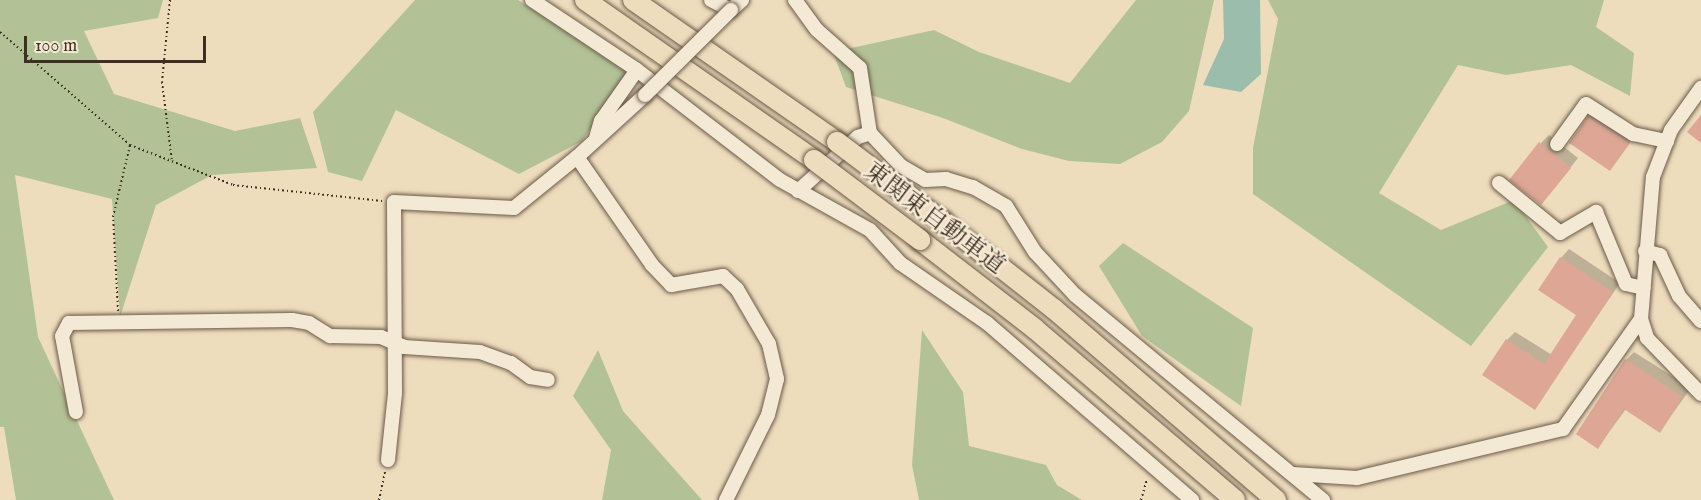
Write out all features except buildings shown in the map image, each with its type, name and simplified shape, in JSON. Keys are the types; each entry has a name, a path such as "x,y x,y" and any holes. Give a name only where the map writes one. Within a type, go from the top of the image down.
{"highway":[{"name":"東関東自動車道","path":"585,0 814,160 920,240 1035,329 1235,500"},
{"name":"東関東自動車道","path":"633,0 837,142 942,221 1071,324 1276,500"}],"street":[{"path":"532,0 637,70 798,191 870,230 900,263 987,323 1192,500"},
{"path":"711,0 731,10"},
{"path":"387,460 395,393 394,202 514,208 577,157 645,95 742,0"},
{"path":"795,0 817,30 860,68 870,133 916,177 946,179 973,187 1005,206 1035,252 1075,295 1323,500"},
{"path":"595,140 601,121 637,70"},
{"path":"1701,88 1682,111 1653,177 1641,319 1647,338 1701,394"},
{"path":"1557,144 1586,104 1633,134 1667,141"},
{"path":"798,191 858,137 870,133"},
{"path":"577,157 651,265 671,285 723,276 737,289 769,344 777,379 768,415 726,500"},
{"path":"1499,183 1560,233 1596,212 1626,284 1644,288"},
{"path":"1646,251 1660,255 1679,296 1701,321"},
{"path":"1293,474 1357,478 1557,433 1576,414 1641,319"},
{"path":"76,412 62,336 69,322 292,320 309,323 330,336 381,337 393,343 480,352 511,363 530,377 548,380"}],"path":[{"path":"170,0 162,82 172,162"},
{"path":"0,32 130,145 232,185 394,202"},
{"path":"118,323 113,217 130,145"},
{"path":"379,500 387,460"},
{"path":"1141,500 1153,466"}],"shaded area":[{"path":"0,0 163,0 158,18 84,31 114,94 235,131 300,118 317,168 212,175 156,205 120,317 112,199 15,175 38,337 114,500 16,500 4,427 0,427"},
{"path":"415,0 518,0 629,72 582,141 519,174 396,110 362,181 328,172 313,112"},
{"path":"1136,0 1214,0 1189,111 1162,142 1120,164 1069,161 1022,149 943,118 846,87 833,52 934,30 979,52 1070,83"},
{"path":"1223,0 1260,0 1261,74 1241,92 1203,85 1224,39"},
{"path":"1268,0 1604,0 1596,27 1634,53 1630,96 1571,65 1506,75 1458,65 1379,193 1441,230 1514,200 1548,247 1471,346 1253,194 1253,148 1278,19"},
{"path":"1123,243 1253,328 1241,406 1142,336 1099,266"},
{"path":"922,330 963,392 969,446 1046,465 1057,485 1082,500 919,500 912,465"},
{"path":"598,350 623,411 702,500 602,500 611,450 573,396"}]}
